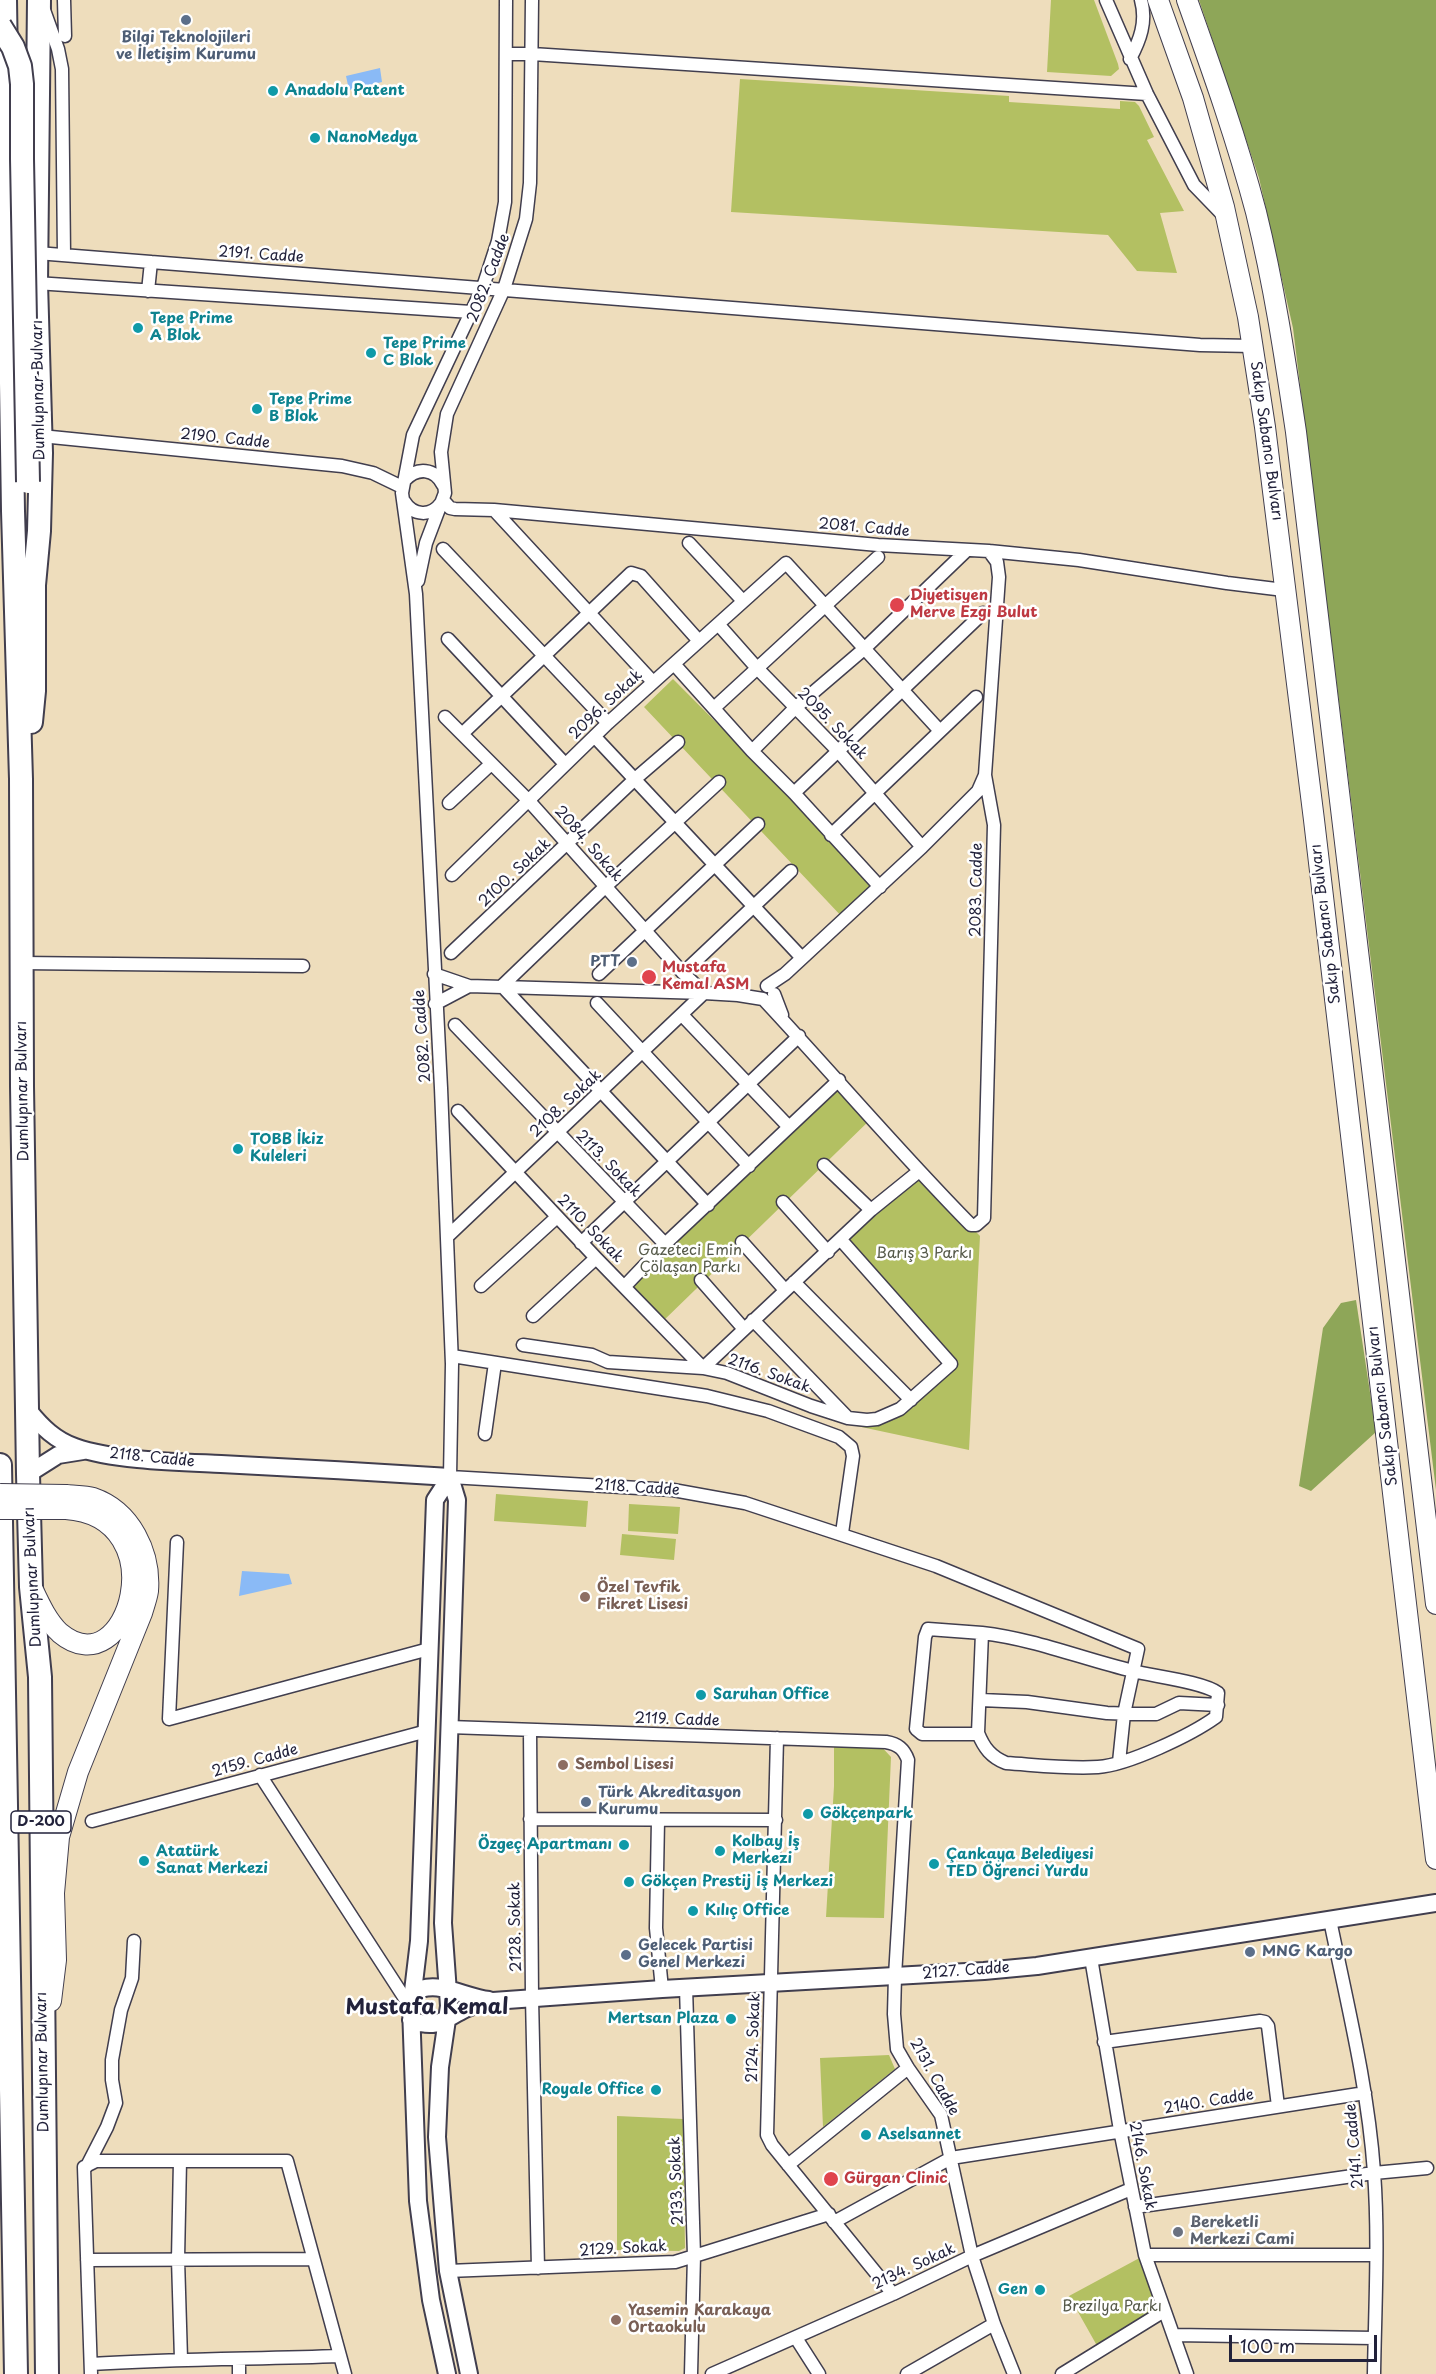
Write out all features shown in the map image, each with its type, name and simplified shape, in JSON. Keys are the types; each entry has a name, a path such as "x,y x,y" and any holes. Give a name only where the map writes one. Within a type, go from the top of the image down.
{"highway":[{"name":"Dumlupınar Bulvarı","path":"5,0 13,534 21,779 21,963 29,1411 28,1474 31,1587 40,1677 47,2374"},
{"name":"Dumlupınar Bulvarı","path":"21,779 27,753 34,691 34,585 40,510 36,283 40,1"},
{"path":"0,26 14,47 20,66 22,84 28,482 34,585"},
{"name":"Dumlupınar Bulvarı","path":"0,1465 16,2374"}],"main road":[{"name":"Sakıp Sabancı Bulvarı","path":"1158,0 1193,98 1227,219 1253,346 1315,832 1436,1859"},
{"name":"Sakıp Sabancı Bulvarı","path":"1187,0 1224,104 1252,201 1280,322 1298,444 1436,1604"},
{"path":"0,1494 66,1502 98,1517 116,1532 131,1558 134,1583 123,1617 115,1632 100,1643 83,1644 69,1638 56,1628 31,1587"},
{"path":"0,1509 93,1498 113,1509 131,1526 146,1557 148,1591 142,1614 78,1772 59,1838 54,1893 57,1960 43,2057"},
{"path":"0,1967 9,2024"}],"street":[{"path":"64,0 64,36"},
{"name":"2082. Cadde","path":"450,1477 452,1356 448,1236 416,594 404,484 413,435 483,287 498,241 504,213 506,0"},
{"name":"2082. Cadde","path":"416,594 426,543 443,500 441,452 447,414 504,289 519,249 529,202 532,0"},
{"path":"1106,0 1130,59 1194,185 1227,219"},
{"path":"1130,59 1144,24 1142,0"},
{"path":"40,1 58,49 62,69 64,255"},
{"path":"506,54 1147,94"},
{"name":"2191. Cadde","path":"37,253 1200,345 1253,346"},
{"path":"148,291 150,262"},
{"path":"36,283 471,312"},
{"name":"2190. Cadde","path":"40,436 342,466 373,473 404,484"},
{"path":"404,484 416,472 429,471 440,479 444,486"},
{"path":"404,500 412,510 426,513 439,506 443,500"},
{"name":"2081. Cadde","path":"443,500 450,508 1079,560 1227,584 1284,590"},
{"path":"494,510 591,612 653,682"},
{"path":"689,543 743,601"},
{"path":"443,549 608,723"},
{"name":"2083. Cadde","path":"918,1172 971,1225 976,1225 984,1218 994,825 985,775 999,577 997,562 989,551"},
{"path":"752,751 795,708 864,648 966,552"},
{"path":"714,708 878,557"},
{"name":"2096. Sokak","path":"452,875 608,723 786,563 824,606"},
{"path":"463,733 630,574 638,573 699,641"},
{"path":"824,606 940,731"},
{"path":"794,793 983,613"},
{"name":"2095. Sokak","path":"718,624 756,667 838,751 922,848"},
{"path":"448,639 565,764"},
{"path":"674,664 879,887"},
{"path":"831,835 976,697"},
{"name":"2084. Sokak","path":"445,717 529,801 704,993"},
{"path":"595,737 802,958"},
{"name":"2100. Sokak","path":"452,953 635,779 678,742"},
{"path":"449,803 491,764"},
{"path":"434,974 469,986 738,995 768,993 785,974 922,848 978,791 985,775"},
{"path":"502,986 719,782"},
{"path":"599,974 758,824"},
{"path":"683,972 791,871"},
{"path":"21,963 303,966"},
{"path":"435,1004 469,986"},
{"path":"502,986 708,1205"},
{"name":"2108. Sokak","path":"448,1236 704,993"},
{"path":"702,1368 871,1210 918,1172 799,1035 785,1022 768,993"},
{"path":"597,1003 749,1166"},
{"path":"682,1016 789,1127"},
{"name":"2113. Sokak","path":"455,1025 665,1244"},
{"path":"581,1243 799,1035"},
{"path":"625,1286 665,1244 838,1080"},
{"name":"2110. Sokak","path":"458,1111 702,1368"},
{"path":"824,1165 871,1210"},
{"path":"783,1202 828,1252"},
{"path":"481,1286 557,1217"},
{"name":"2116. Sokak","path":"523,1345 592,1355 608,1362 702,1368 727,1373 848,1418 877,1419 900,1408 951,1364 841,1240"},
{"path":"742,1242 910,1400"},
{"path":"533,1316 596,1258"},
{"path":"701,1281 744,1329"},
{"path":"753,1320 848,1418"},
{"path":"452,1356 707,1396 768,1411 839,1437 851,1447 853,1456 842,1533"},
{"path":"484,1434 495,1363"},
{"path":"29,1411 48,1432 73,1447 87,1450"},
{"path":"28,1474 58,1455 87,1450"},
{"name":"2118. Cadde","path":"87,1450 182,1462 648,1488 695,1493 745,1503 842,1533 936,1566 1138,1649 1134,1671"},
{"path":"450,1477 457,1500 443,1923 448,2020 440,2067 437,2137 448,2271 469,2374"},
{"path":"447,2374 431,2300 418,2201 411,2007 419,1941 435,1500 450,1477"},
{"path":"177,1542 169,1719 452,1643"},
{"path":"978,1733 922,1734 916,1729 926,1631 931,1628 1006,1635 1134,1671 1214,1690 1218,1693 1218,1705 1216,1717 1199,1728 1119,1762 1098,1767 1006,1763 993,1757 982,1743 978,1733 982,1633"},
{"path":"1119,1762 1124,1714 1134,1671"},
{"path":"981,1700 1042,1704 1124,1714 1156,1714 1179,1703 1218,1705"},
{"path":"427,1731 449,1727"},
{"name":"2119. Cadde","path":"449,1727 886,1742 897,1745 903,1750"},
{"name":"2128. Sokak","path":"530,1730 532,1998 538,2268"},
{"name":"2159. Cadde","path":"92,1821 427,1731"},
{"name":"2124. Sokak","path":"777,1738 768,2140 893,2294"},
{"name":"2131. Cadde","path":"903,1750 908,1760 895,1976 894,2014 897,2049 941,2115 972,2256 993,2324 1014,2374"},
{"path":"260,1775 411,2007 431,2025 448,2020"},
{"path":"530,1819 776,1820"},
{"path":"658,1820 656,1928 662,1989"},
{"name":"2127. Cadde","path":"448,1989 476,1999 493,2001 686,1987 994,1970 1091,1958 1436,1903"},
{"name":"2141. Cadde","path":"1330,1920 1365,2093 1374,2173 1376,2255 1374,2374"},
{"path":"134,1941 132,1978 121,2010 112,2060 112,2080 116,2103 107,2127 87,2166 84,2167 91,2369 181,2359 239,2360 340,2356"},
{"name":"2146. Sokak","path":"1091,1958 1104,2042 1145,2255 1187,2374"},
{"path":"411,2007 426,1987 448,1989"},
{"name":"2133. Sokak","path":"686,1987 694,2256 691,2374"},
{"name":"2127. Cadde","path":"448,2020 466,2009 493,2001"},
{"path":"1104,2042 1265,2022 1268,2026 1278,2106"},
{"path":"788,2165 908,2068"},
{"name":"2140. Cadde","path":"951,2158 1365,2093"},
{"name":"2129. Sokak","path":"448,2271 675,2262 832,2218 951,2158"},
{"path":"87,2166 96,2161 287,2162 345,2374"},
{"path":"180,2161 178,2259 181,2359"},
{"path":"1135,2206 1374,2173 1427,2168"},
{"name":"2134. Sokak","path":"712,2374 893,2294 972,2256 1131,2189"},
{"path":"1145,2255 1376,2255"},
{"path":"87,2260 314,2259"},
{"path":"1062,2374 1164,2311"},
{"path":"907,2374 993,2324"},
{"path":"1174,2336 1374,2338"},
{"path":"796,2338 819,2374"},
{"path":"239,2360 239,2374"}],"green space":[{"path":"1051,0 1094,0 1119,69 1111,76 1047,72"},
{"path":"1199,0 1436,0 1436,1490 1293,328 1259,178"},
{"path":"740,79 1009,96 1009,102 1120,109 1120,101 1135,102 1154,137 1147,140 1184,211 1160,213 1177,273 1137,271 1108,235 731,212"},
{"path":"673,679 880,887 844,919 644,707"},
{"name":"Gazeteci Emin Çölaşan Parkı","path":"839,1080 873,1117 660,1324 625,1286"},
{"name":"Barış 3 Parkı","path":"918,1172 980,1236 969,1450 852,1425 877,1419 900,1409 951,1364 841,1240"},
{"path":"1356,1300 1376,1432 1311,1491 1299,1486 1323,1328 1341,1303"},
{"path":"496,1494 588,1501 586,1527 494,1521"},
{"path":"629,1504 680,1507 678,1534 628,1531"},
{"path":"622,1534 676,1539 674,1560 620,1555"},
{"path":"834,1742 878,1743 891,1757 884,1918 826,1917 834,1786"},
{"path":"889,2055 895,2069 823,2127 820,2058"},
{"path":"617,2116 683,2119 685,2248 679,2251 617,2250"},
{"name":"Brezilya Parkı","path":"1145,2255 1164,2311 1100,2351 1069,2296"}],"water":[{"path":"380,68 382,82 349,90 346,76"},
{"path":"242,1571 289,1574 292,1584 239,1596"}],"place":[{"name":"Bilgi Teknolojileri ve İletişim Kurumu","path":"186,20"},
{"name":"Anadolu Patent","path":"273,91"},
{"name":"NanoMedya","path":"315,138"},
{"name":"Tepe Prime A Blok","path":"138,328"},
{"name":"Tepe Prime C Blok","path":"371,353"},
{"name":"Tepe Prime B Blok","path":"257,409"},
{"name":"Diyetisyen Merve Ezgi Bulut","path":"897,605"},
{"name":"PTT","path":"632,962"},
{"name":"Mustafa Kemal ASM","path":"649,977"},
{"name":"TOBB İkiz Kuleleri","path":"238,1149"},
{"name":"Özel Tevfik Fikret Lisesi","path":"585,1597"},
{"name":"Saruhan Office","path":"701,1695"},
{"name":"Sembol Lisesi","path":"563,1765"},
{"name":"Türk Akreditasyon Kurumu","path":"586,1802"},
{"name":"Gökçenpark","path":"808,1814"},
{"name":"Özgeç Apartmanı","path":"624,1845"},
{"name":"Kolbay İş Merkezi","path":"720,1851"},
{"name":"Atatürk Sanat Merkezi","path":"144,1861"},
{"name":"Çankaya Belediyesi TED Öğrenci Yurdu","path":"934,1864"},
{"name":"Gökçen Prestij İş Merkezi","path":"629,1882"},
{"name":"Kılıç Office","path":"693,1911"},
{"name":"MNG Kargo","path":"1250,1952"},
{"name":"Gelecek Partisi Genel Merkezi","path":"626,1955"},
{"name":"Mertsan Plaza","path":"731,2019"},
{"name":"Royale Office","path":"656,2090"},
{"name":"Aselsannet","path":"866,2135"},
{"name":"Gürgan Clinic","path":"831,2179"},
{"name":"Bereketli Merkezi Cami","path":"1178,2232"},
{"name":"Gen","path":"1040,2290"},
{"name":"Yasemin Karakaya Ortaokulu","path":"616,2320"}],"district":[{"name":"Mustafa Kemal","path":"427,2008"}]}
